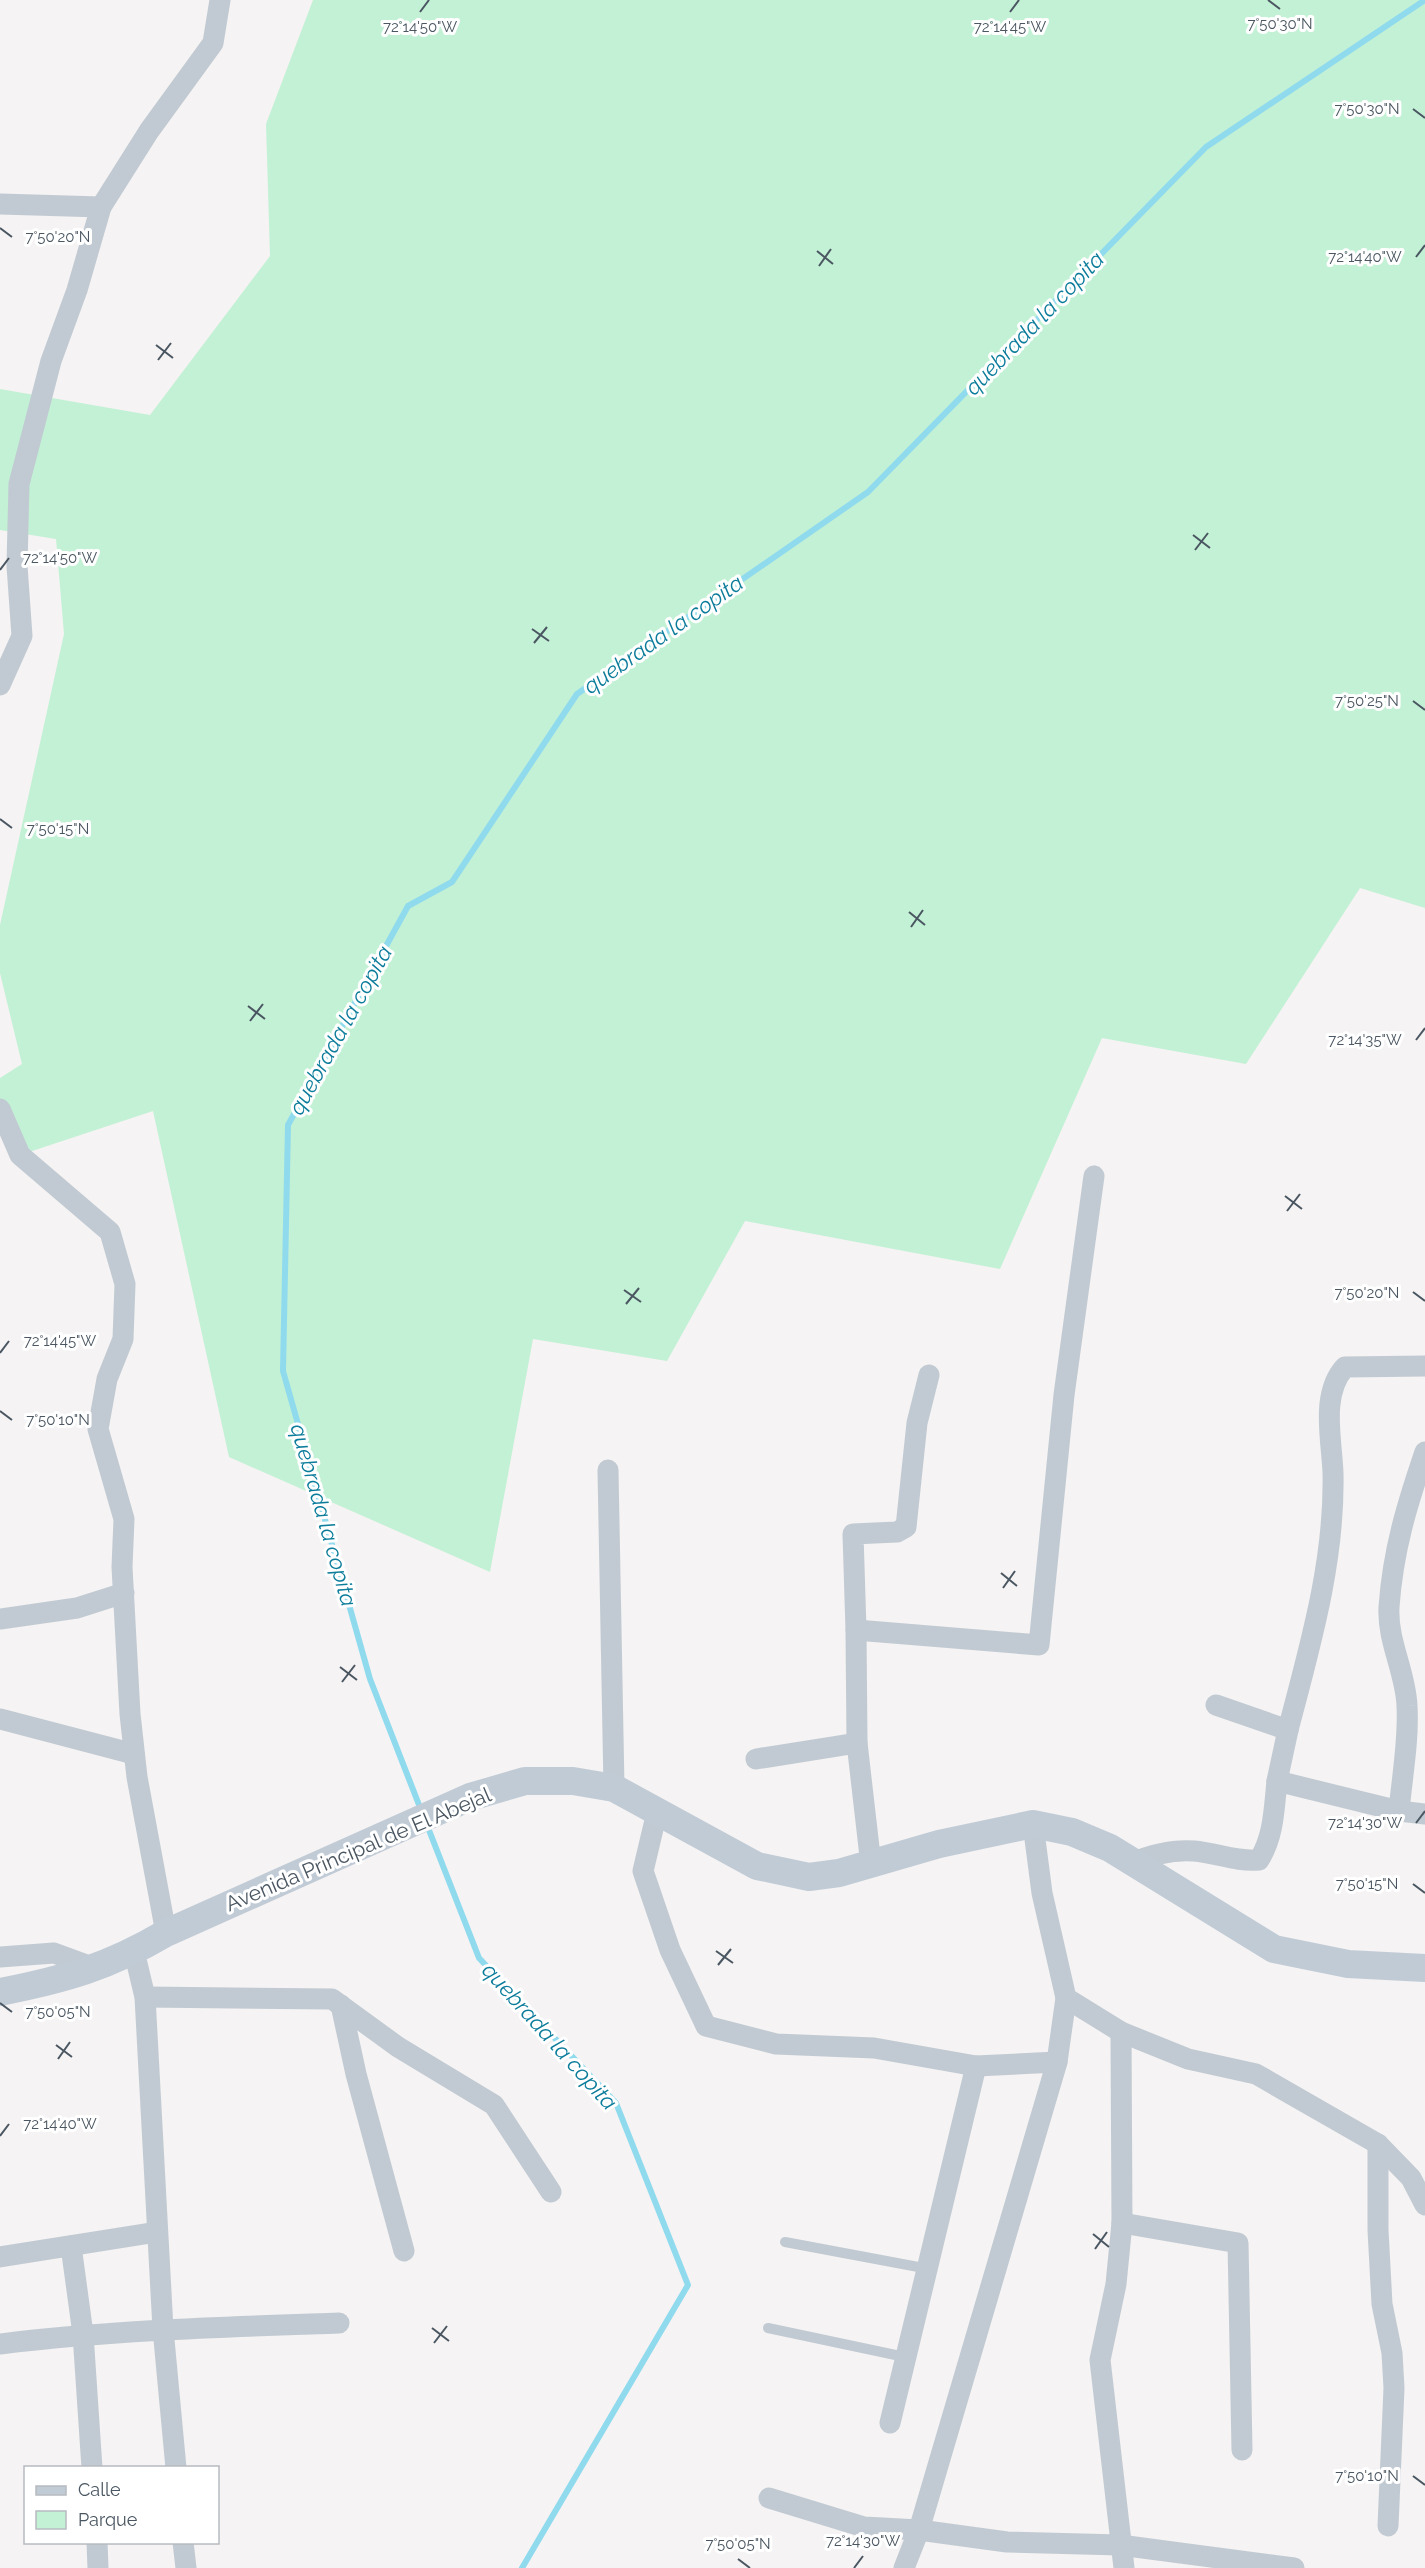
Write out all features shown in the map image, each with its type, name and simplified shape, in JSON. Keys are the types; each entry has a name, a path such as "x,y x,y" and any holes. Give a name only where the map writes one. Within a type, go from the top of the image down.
{"main road":[{"name":"Avenida Principal de El Abejal","path":"0,1992 64,1979 95,1968 134,1952 166,1933 470,1797 525,1781 573,1781 614,1788 757,1866 809,1876 871,1865 939,1844 1033,1824 1072,1832 1110,1848 1274,1949 1348,1964 1425,1968"}],"street":[{"path":"0,685 22,636 9,565 19,484 51,361 77,290 101,207 149,131 213,44 220,0"},
{"path":"0,204 101,207"},
{"path":"0,1109 20,1155 110,1232 125,1284 123,1339 106,1379 98,1429 124,1519 122,1567 134,1754 166,1933"},
{"path":"856,1630 1039,1645 1064,1395 1094,1176"},
{"path":"1131,1863 1154,1854 1194,1851 1224,1858 1259,1860 1268,1846 1277,1781 1288,1730 1320,1606 1329,1541 1333,1474 1329,1433 1333,1389 1346,1368 1425,1366"},
{"path":"871,1865 857,1743 853,1534 897,1532 906,1527 917,1423 929,1375"},
{"path":"1399,1811 1407,1707 1405,1684 1396,1660 1389,1610 1399,1529 1425,1452"},
{"path":"608,1470 614,1788"},
{"path":"0,1619 77,1608 124,1593"},
{"path":"1216,1705 1288,1730"},
{"path":"0,1719 134,1754"},
{"path":"756,1759 857,1743"},
{"path":"1277,1781 1399,1811 1425,1814"},
{"path":"657,1812 643,1871 670,1950 706,2026 776,2044 874,2048 976,2066 1057,2062"},
{"path":"904,2568 919,2530 1057,2062 1066,1998 1042,1893 1033,1824"},
{"path":"134,1952 146,1997 163,2329 176,2466"},
{"path":"0,1957 54,1953 95,1968"},
{"path":"146,1997 332,1999 398,2047 494,2105 551,2192"},
{"path":"1066,1998 1121,2032 1188,2059 1256,2074 1378,2144 1411,2178 1425,2205"},
{"path":"341,2005 356,2074 404,2251"},
{"path":"1121,2032 1122,2223 1116,2284 1100,2360 1124,2568"},
{"path":"890,2423 929,2269 976,2066"},
{"path":"1378,2144 1378,2230 1382,2304 1392,2353 1394,2388 1388,2526"},
{"path":"1122,2223 1238,2243 1242,2450"},
{"path":"0,2258 157,2232"},
{"path":"71,2246 83,2334 92,2466"},
{"path":"0,2344 83,2334 163,2329 339,2323"},
{"path":"769,2498 864,2527 919,2530 1008,2542 1120,2545 1294,2568"},
{"path":"96,2544 98,2568"},
{"path":"183,2544 186,2568"}],"lane":[{"path":"784,2242 929,2269"},
{"path":"768,2328 905,2357"}],"green space":[{"path":"313,0 1425,0 1425,908 1360,888 1246,1064 1102,1038 1000,1269 745,1221 667,1361 533,1339 490,1572 229,1457 153,1111 20,1155 0,1109 0,1078 22,1064 0,973 0,925 64,634 56,539 0,530 0,389 150,415 270,256 266,124"}],"waterway":[{"name":"quebrada la copita","path":"421,1810 370,1679 283,1371 288,1125 408,906 452,882 577,694 868,492 1206,147 1425,0"},
{"name":"quebrada la copita","path":"427,1825 479,1958 616,2103 688,2285 522,2568"}]}
